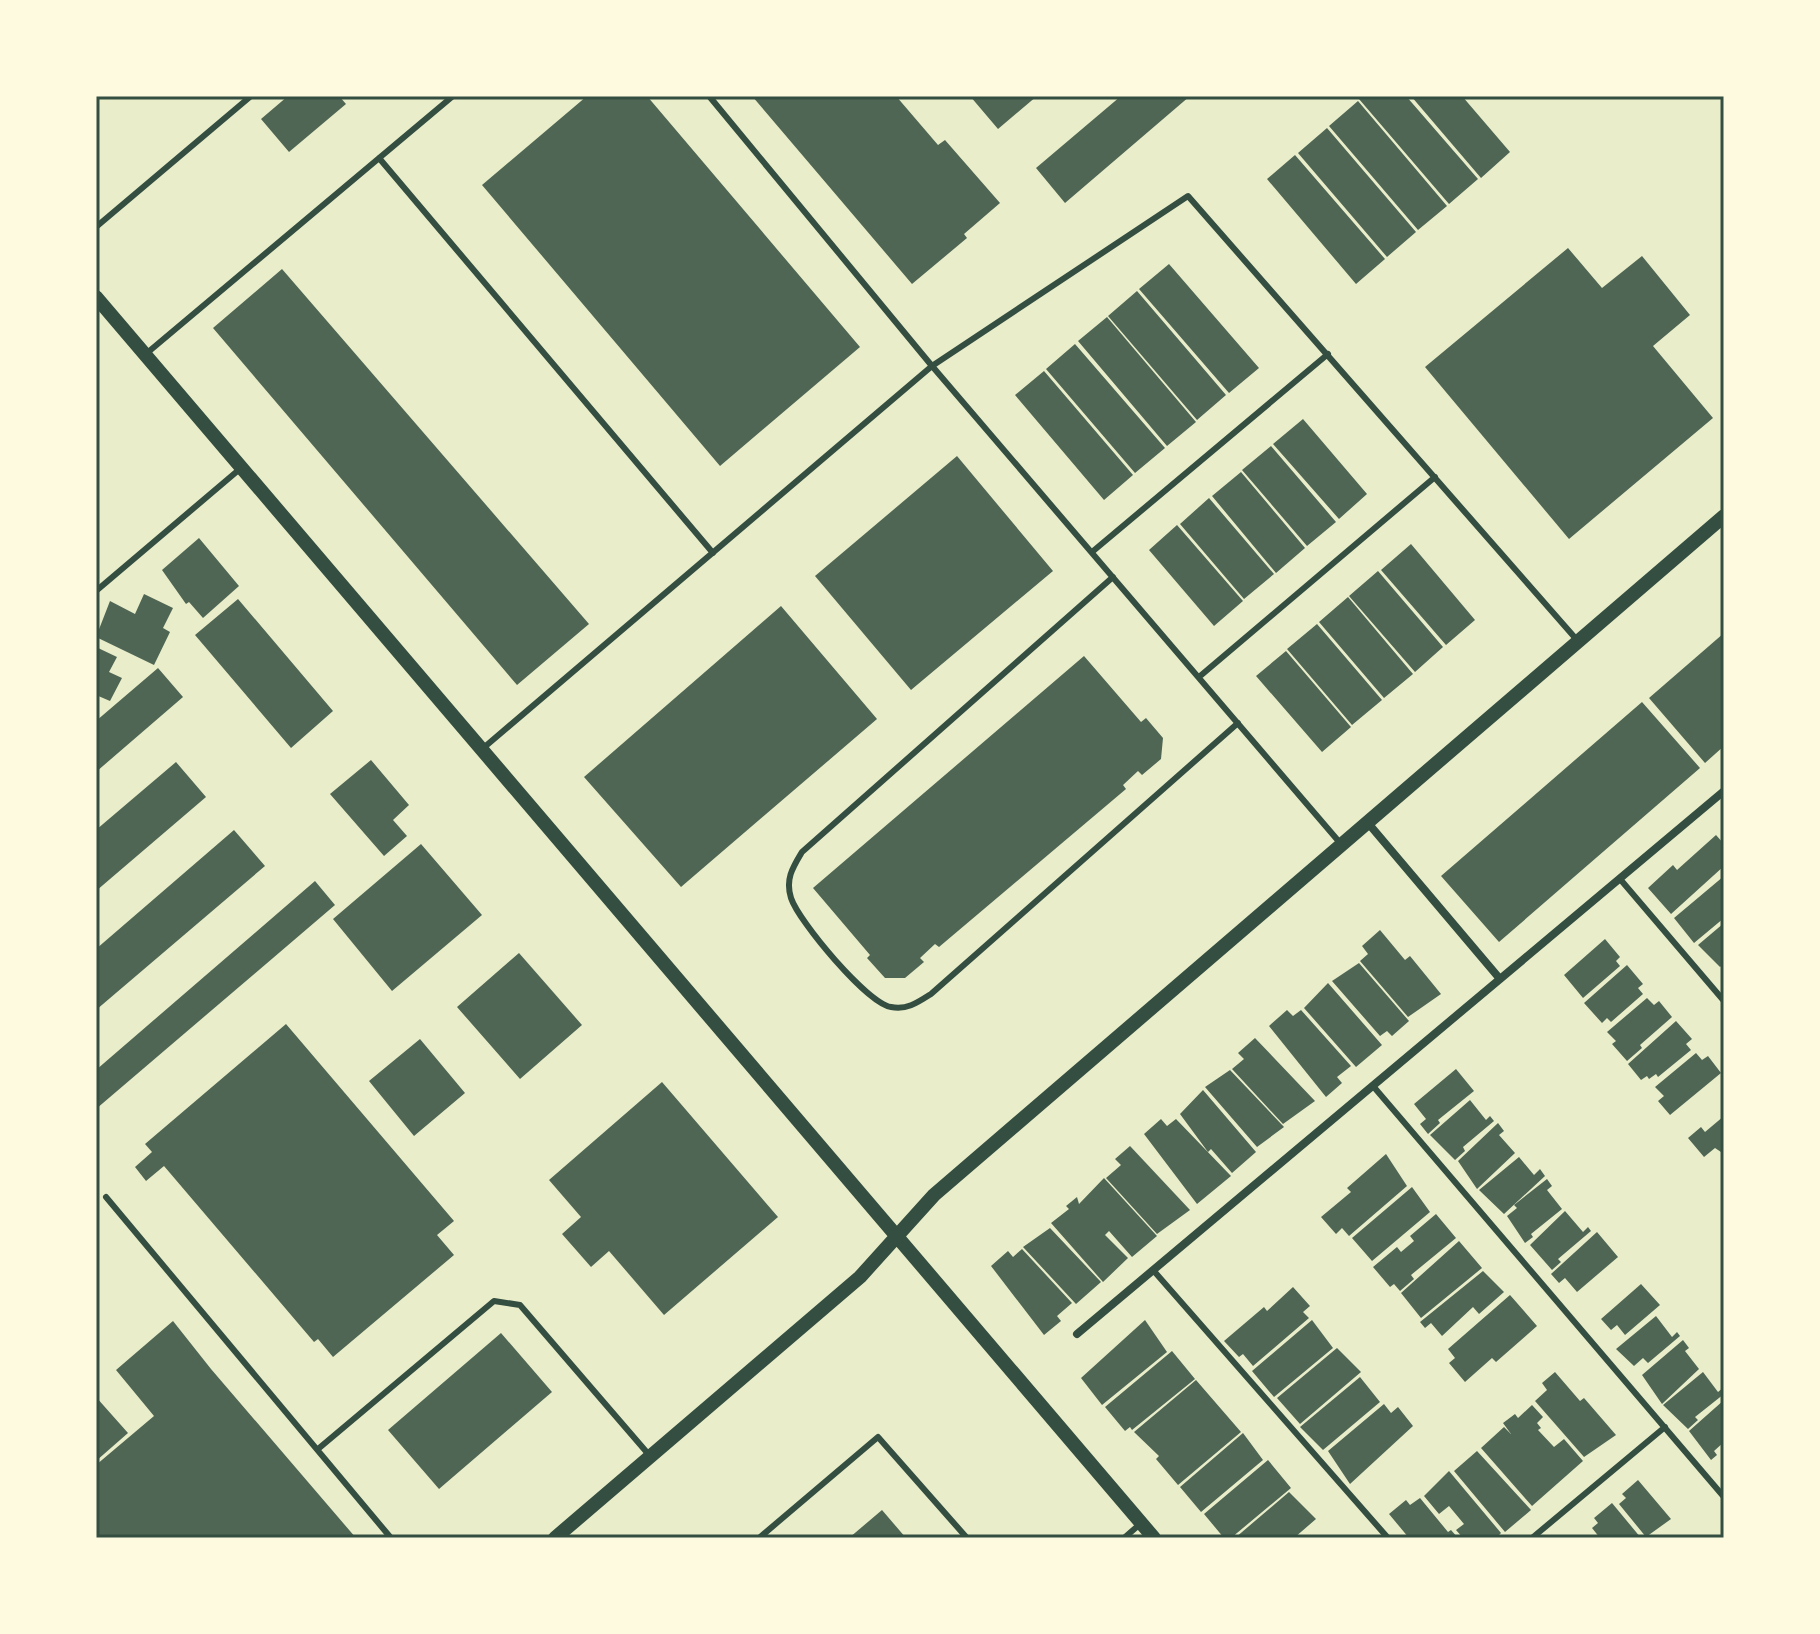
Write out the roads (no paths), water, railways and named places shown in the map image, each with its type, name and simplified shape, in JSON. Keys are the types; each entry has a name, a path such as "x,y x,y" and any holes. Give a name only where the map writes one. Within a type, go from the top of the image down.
{"street":[{"path":"96,297 1154,1538"},
{"path":"555,1538 860,1277 934,1195 1724,516"},
{"path":"1077,1334 1724,791"},
{"path":"1368,823 1500,979"}],"lane":[{"path":"96,227 251,96"},
{"path":"145,355 453,96"},
{"path":"709,96 932,366 1343,846"},
{"path":"379,158 713,553"},
{"path":"481,750 932,366 1188,196 1580,642"},
{"path":"1092,552 1328,354"},
{"path":"96,591 241,468"},
{"path":"1199,677 1435,477"},
{"path":"1113,577 802,852 788,874 791,898 803,919 869,997 889,1007 910,1007 931,994 1238,723"},
{"path":"1620,879 1724,1001"},
{"path":"1373,1086 1724,1497"},
{"path":"106,1197 391,1538"},
{"path":"1153,1270 1388,1538"},
{"path":"318,1449 494,1301 520,1305 650,1456"},
{"path":"1532,1538 1665,1427"},
{"path":"759,1538 878,1437 967,1538"},
{"path":"1124,1538 1141,1523"}]}
